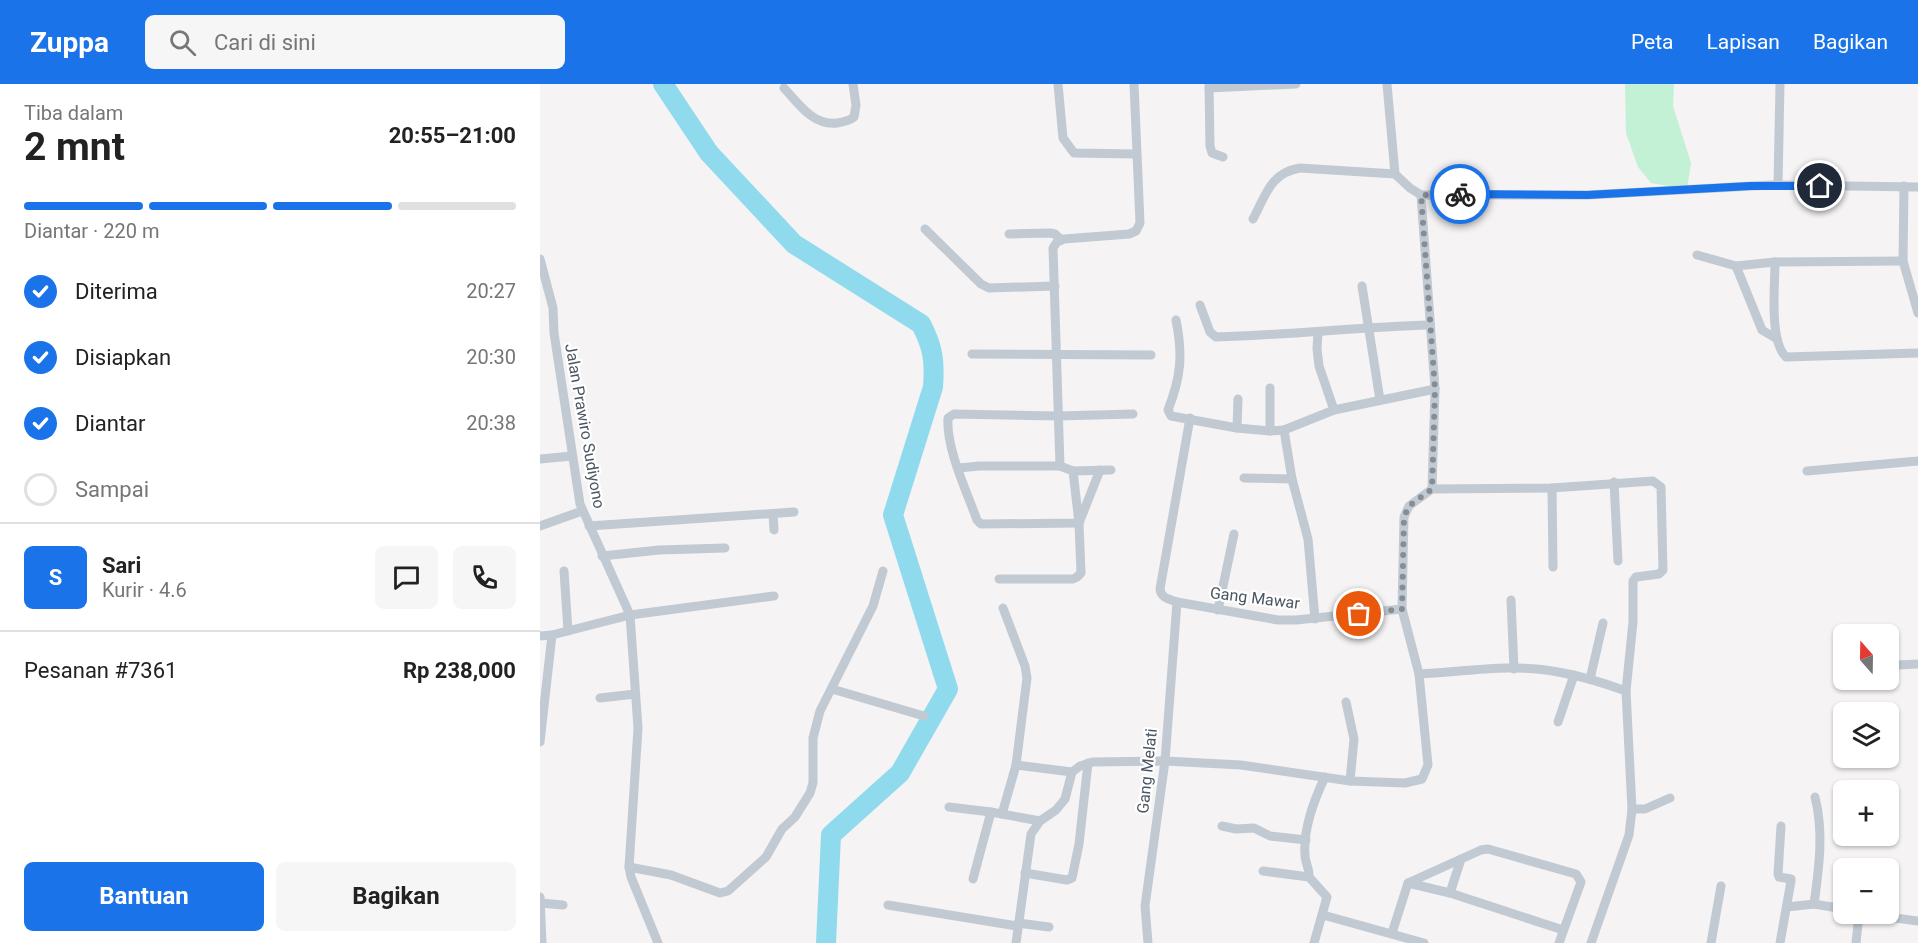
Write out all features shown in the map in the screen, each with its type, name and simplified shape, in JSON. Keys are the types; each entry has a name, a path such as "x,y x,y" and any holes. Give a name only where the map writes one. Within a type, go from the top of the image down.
{"street":[{"path":"784,88 818,121 828,124 844,122 854,117 856,105 853,84"},
{"path":"1058,84 1063,138 1074,153 1136,154"},
{"path":"1060,466 1053,249 1060,240 1129,234 1136,231 1140,223 1134,84"},
{"path":"1223,157 1212,153 1210,146 1209,86 1296,84"},
{"path":"1387,84 1395,174"},
{"path":"1778,186 1780,84"},
{"path":"1253,219 1274,179 1288,170 1300,168 1395,174 1421,195 1587,195 1778,186 1918,187"},
{"path":"1904,186 1903,261 1918,312"},
{"path":"1421,195 1435,389 1432,489"},
{"path":"925,229 981,284 989,288 1055,286"},
{"path":"1009,234 1050,233 1058,236 1060,240"},
{"path":"1697,255 1736,266 1775,262 1903,261"},
{"name":"Jalan Prawiro Sudiyono","path":"540,259 553,308 554,333 582,511 630,615 638,728 629,867 658,943"},
{"path":"1775,262 1777,339 1781,352 1786,357 1918,353"},
{"path":"1736,266 1762,330 1777,339"},
{"path":"1362,286 1380,400"},
{"path":"1200,305 1210,332 1216,337 1430,325"},
{"path":"1176,320 1181,363 1180,375 1168,414 1171,416 1237,428 1284,430 1334,410 1435,389"},
{"path":"1318,332 1319,366 1334,410"},
{"path":"972,354 1151,355"},
{"path":"1270,388 1270,431"},
{"path":"1237,428 1238,399"},
{"path":"1079,523 981,524 977,520 947,434 948,418 951,415 1133,414"},
{"path":"1177,602 1165,598 1160,594 1160,589 1190,418"},
{"path":"1284,430 1292,479 1311,554 1315,620"},
{"path":"540,459 572,456"},
{"path":"1807,471 1918,461"},
{"path":"959,468 1060,466 1073,471 1111,470"},
{"path":"1079,523 1100,470"},
{"path":"999,579 1077,577 1081,573 1079,523 1073,471"},
{"path":"1244,478 1292,479"},
{"path":"1016,765 1072,772 1088,763 1165,761 1240,765 1350,781 1406,783 1418,781 1426,773 1428,765 1419,674 1402,609 1404,517 1409,506 1432,489 1552,488 1653,481 1658,483 1663,492 1663,570 1659,574 1638,576 1633,581 1634,622 1626,691 1632,809 1629,835 1591,943"},
{"path":"1614,482 1618,561"},
{"path":"1552,488 1553,567"},
{"path":"540,526 582,511"},
{"path":"589,526 794,512"},
{"path":"773,514 774,530"},
{"path":"1218,610 1234,534"},
{"path":"602,556 659,550 725,548"},
{"path":"564,571 568,631"},
{"path":"629,867 671,875 720,893 728,891 766,857 782,830 795,817 807,799 813,783 813,738 820,711 873,606 883,571"},
{"path":"540,636 630,615 774,596"},
{"path":"1511,600 1514,669"},
{"name":"Gang Mawar","path":"1177,602 1278,620 1315,620 1402,609"},
{"name":"Gang Melati","path":"1148,943 1145,906 1165,761 1177,602"},
{"path":"1002,814 1016,765 1027,678 1025,666 1003,608"},
{"path":"1590,679 1604,623"},
{"path":"540,742 552,634"},
{"path":"1899,665 1918,664"},
{"path":"1419,674 1514,669 1545,670 1590,679 1626,691"},
{"path":"1558,722 1574,675"},
{"path":"832,689 924,716"},
{"path":"600,698 635,694"},
{"path":"1346,702 1354,739 1350,781"},
{"path":"1025,873 1067,880 1072,878 1079,844 1088,763"},
{"path":"1016,943 1031,834 1040,821 1056,810 1065,799 1072,772"},
{"path":"1309,877 1310,869 1305,853 1306,840 1310,817 1325,777"},
{"path":"1814,904 1820,857 1819,813 1815,797"},
{"path":"1632,809 1646,809 1670,798"},
{"path":"949,807 1040,821"},
{"path":"973,879 991,812"},
{"path":"1222,826 1236,829 1254,828 1270,836 1306,840"},
{"path":"1780,943 1791,880 1779,877 1781,826"},
{"path":"1392,933 1408,883 1480,850 1496,850 1576,874 1581,882 1558,943"},
{"path":"1450,894 1461,859"},
{"path":"1263,871 1309,877 1327,897 1314,943"},
{"path":"1408,883 1563,930"},
{"path":"1711,943 1721,886"},
{"path":"542,943 540,901 562,905"},
{"path":"1787,908 1814,904 1833,907"},
{"path":"888,905 1017,925 1049,927"},
{"path":"1323,915 1424,943"},
{"path":"1899,918 1918,921"},
{"path":"1856,943 1858,924"}],"green space":[{"path":"1625,84 1674,84 1673,106 1691,163 1687,189 1651,183 1638,167 1626,133"}],"waterway":[{"path":"663,84 709,153 794,244 921,324 932,354 933,387 893,515 948,689 900,773 831,835 826,943"}],"way so far":[{"path":"1359,614 1402,609 1404,517 1409,506 1432,489 1435,389 1421,195 1460,194"}],"route":[{"path":"1460,194 1587,195 1750,186 1820,186"}]}
